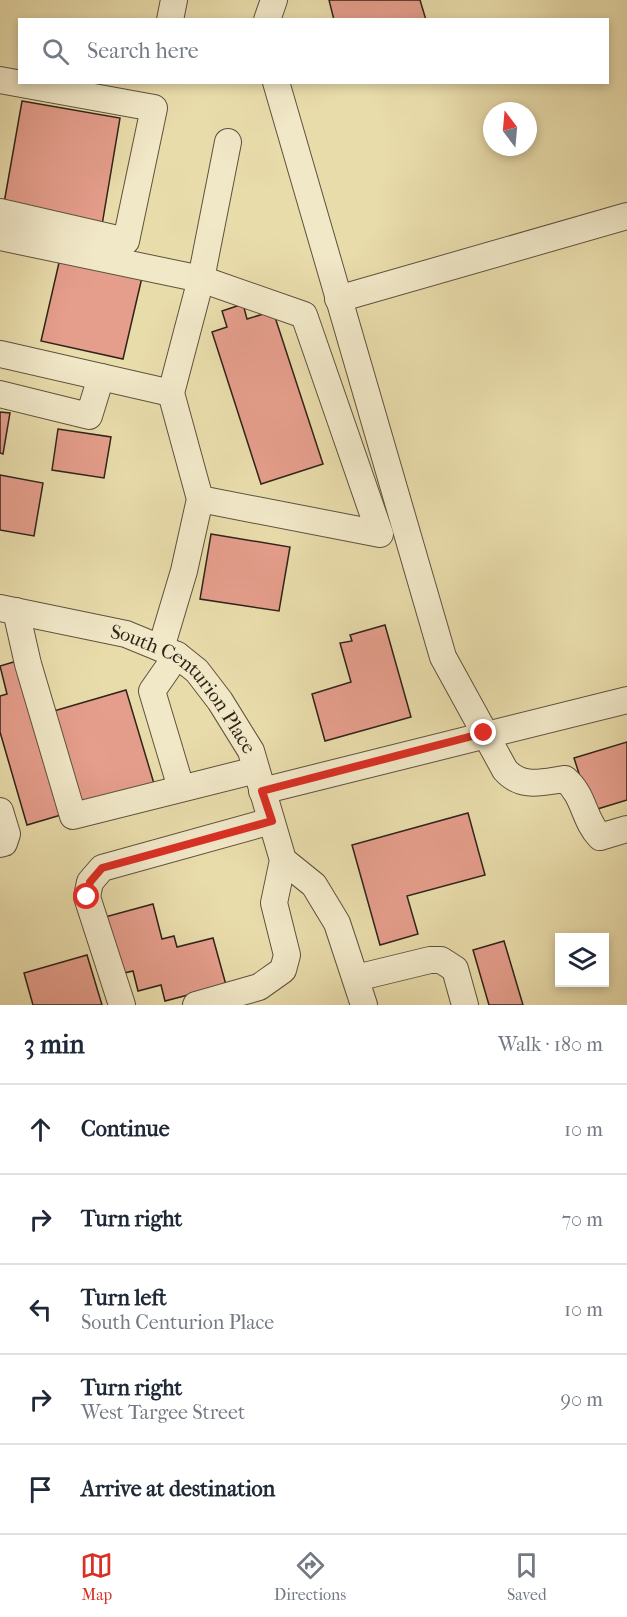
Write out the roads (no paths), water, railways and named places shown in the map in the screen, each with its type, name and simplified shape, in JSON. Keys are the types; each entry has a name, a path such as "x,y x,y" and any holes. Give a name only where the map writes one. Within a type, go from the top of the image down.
{"street":[{"path":"170,18 174,0"},
{"path":"268,18 274,0"},
{"path":"0,80 18,83"},
{"path":"0,212 126,241 154,108 22,84"},
{"path":"277,84 443,657 484,733 513,779 523,784 566,779 577,789 591,828 600,837 627,829"},
{"path":"181,788 152,691 169,652 200,499 171,393 201,279 228,142"},
{"path":"338,299 627,216"},
{"path":"0,237 201,279 304,315 380,534 200,499"},
{"path":"2,362 101,377 171,393"},
{"path":"0,394 89,416 101,377"},
{"path":"8,609 28,664 73,816 181,788 259,780 484,733 627,699"},
{"name":"South Centurion Place","path":"8,609 126,634 169,652 197,671 220,701 251,751 283,860"},
{"path":"0,811 7,834 4,843 0,844"},
{"path":"122,1005 87,897 90,882 102,868 272,821"},
{"path":"196,1005 259,987 283,970 287,955 274,903 283,860 314,885 337,923 364,1005"},
{"path":"356,978 430,960 441,960 455,969 465,1005"}]}
